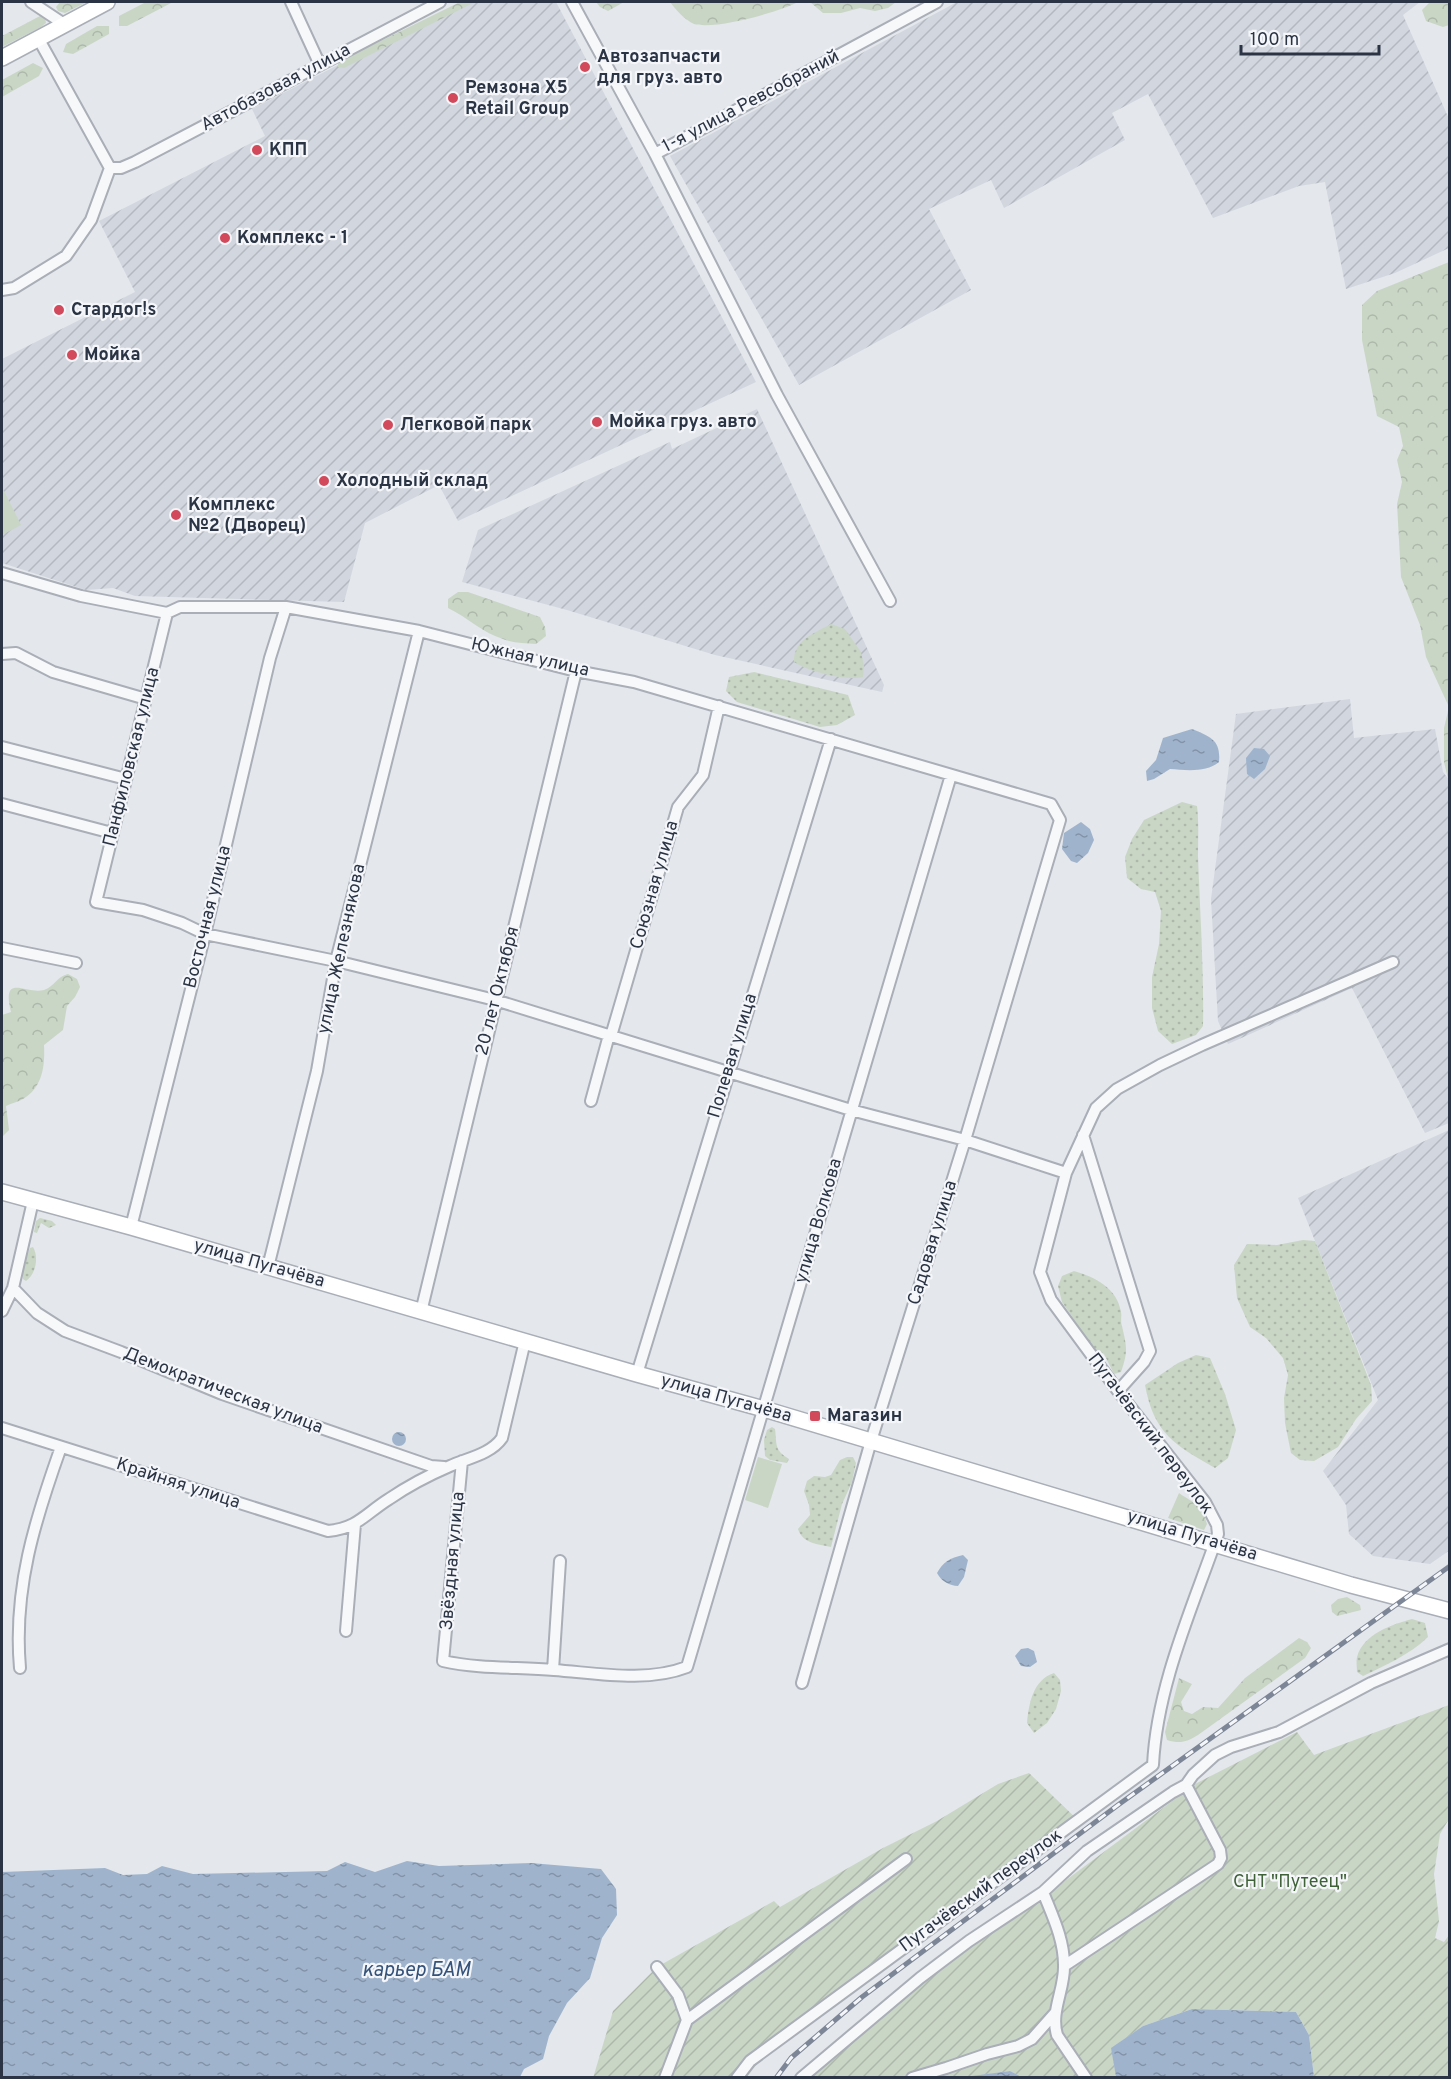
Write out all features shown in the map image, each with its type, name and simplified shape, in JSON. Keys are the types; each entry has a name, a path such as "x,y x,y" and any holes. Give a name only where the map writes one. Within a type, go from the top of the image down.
{"street":[{"path":"31,2 64,24"},
{"path":"2,58 107,2"},
{"path":"291,2 320,65"},
{"name":"Автобазовая улица","path":"110,168 121,168 135,162 440,2"},
{"name":"1-я улица Ревсобраний","path":"572,2 655,154 937,2"},
{"path":"2,290 14,288 66,256 91,220 110,168 38,38"},
{"path":"655,154 777,395 890,601"},
{"name":"Южная улица","path":"2,573 81,596 167,613 180,607 286,607 419,631 576,671 634,681 1051,804"},
{"name":"Восточная улица","path":"131,1227 205,934 270,658 286,607"},
{"name":"Панфиловская улица","path":"167,613 96,902 144,910 182,923 205,934"},
{"name":"улица Железнякова","path":"268,1267 317,1071 336,961 419,631"},
{"path":"2,654 16,653 53,672 146,699"},
{"name":"20 лет Октября","path":"421,1312 576,671"},
{"name":"Союзная улица","path":"591,1101 678,807 703,775 719,706"},
{"name":"Полевая улица","path":"637,1374 831,739"},
{"path":"2,747 126,779"},
{"name":"улица Волкова","path":"553,1670 644,1675 687,1667 951,775"},
{"path":"2,804 112,833"},
{"name":"Садовая улица","path":"802,1683 871,1441 965,1140 1060,820 1051,804"},
{"path":"205,934 336,961 495,1000 851,1110 965,1140 1066,1173"},
{"path":"2,948 76,963"},
{"name":"Пугачёвский переулок","path":"737,2078 750,2061 1153,1765 1154,1746 1171,1666 1218,1534 1217,1525 1204,1502 1118,1391 1051,1299 1040,1272 1066,1173 1096,1108 1117,1089 1202,1045 1393,962"},
{"path":"1083,1135 1150,1351 1144,1362 1118,1391"},
{"name":"улица Пугачёва","path":"2,1192 764,1409 1351,1585 1449,1611"},
{"path":"2,1311 13,1288 33,1201"},
{"name":"Демократическая улица","path":"13,1288 37,1313 65,1331 222,1394 431,1466 447,1467"},
{"path":"346,1631 356,1524 387,1500 432,1473 495,1448 502,1438 525,1341"},
{"name":"Крайняя улица","path":"2,1428 328,1531 344,1529 356,1524"},
{"path":"20,1668 19,1624 29,1544 61,1447"},
{"name":"Звёздная улица","path":"462,1461 443,1660 465,1665 553,1670"},
{"path":"553,1670 560,1562"},
{"path":"801,2078 920,1978 969,1941 1043,1892 1087,1851 1186,1785 1193,1775 1215,1755 1231,1747 1279,1732 1371,1683 1449,1649"},
{"path":"1064,1966 1218,1864 1221,1858 1220,1850 1186,1785"},
{"path":"665,2078 687,2020 906,1859"},
{"path":"1043,1892 1060,1936 1064,1966 1055,2013 1055,2027 1057,2035 1086,2078"},
{"path":"657,1967 678,1995 687,2020"},
{"path":"912,2078 1018,2046 1032,2039 1055,2013"}],"shaded area":[{"path":"461,2 556,2 756,382 458,521 439,485 365,523 344,602 135,596 113,588 86,590 2,563 2,359 135,292 99,221 265,136 252,109"},
{"path":"957,2 1420,2 1403,15 1449,119 1449,248 1395,273 1346,289 1325,182 1299,186 1213,218 1148,94 1112,113 1125,140 1004,208 991,180 929,209 971,290 799,385 670,156"},
{"path":"757,409 884,685 882,692 715,655 567,610 462,582 478,530 670,442 672,449"},
{"path":"1350,699 1354,738 1435,729 1443,772 1450,781 1449,1123 1425,1133 1352,988 1228,1044 1218,1021 1211,899 1236,714"},
{"path":"1449,1130 1450,1550 1430,1564 1373,1556 1349,1534 1346,1505 1323,1471 1378,1400 1298,1198"}],"green space":[{"path":"60,2 87,2 65,13 58,11 56,7"},
{"path":"146,2 173,2 127,26 119,26 119,16"},
{"path":"460,2 475,2 344,68 338,67 338,62"},
{"path":"596,2 624,2 608,11"},
{"path":"670,2 798,2 747,19 704,25 694,24 687,20"},
{"path":"810,2 896,2 888,8 875,11 860,8 841,13 823,13"},
{"path":"1430,2 1449,2 1449,25 1443,27 1426,21 1422,10"},
{"path":"40,16 45,17 46,23 2,47 2,36"},
{"path":"97,26 109,26 109,34 73,54 63,52 66,44"},
{"path":"33,63 43,68 39,76 2,97 2,80"},
{"path":"1449,262 1449,707 1426,657 1420,625 1401,577 1397,504 1402,482 1397,460 1403,446 1399,427 1377,416 1362,340 1362,305 1377,291"},
{"path":"2,487 21,525 2,535"},
{"path":"458,592 468,592 540,617 546,636 536,644 511,641 489,633 448,608 448,599"},
{"path":"831,624 845,629 861,652 864,666 863,677 847,678 828,675 794,662 797,648 801,643"},
{"path":"754,672 848,695 855,715 837,725 820,727 737,702 726,691 729,677"},
{"path":"1449,707 1449,783 1444,762 1444,728"},
{"path":"1182,802 1197,806 1198,812 1203,1026 1196,1035 1172,1044 1158,1031 1152,1008 1152,977 1159,944 1161,911 1155,892 1141,889 1127,878 1125,857 1132,839 1144,820"},
{"path":"68,974 77,979 80,987 67,1006 63,1030 44,1045 43,1068 35,1088 23,1099 6,1106 9,1130 2,1137 2,1015 11,1012 9,992 17,988 44,990"},
{"path":"40,1218 52,1221 56,1225 49,1228 41,1223 37,1233 34,1232 36,1221"},
{"path":"1303,1240 1315,1241 1371,1385 1372,1401 1356,1419 1338,1447 1314,1461 1300,1460 1291,1453 1285,1423 1284,1398 1288,1375 1283,1358 1266,1338 1250,1327 1237,1298 1234,1265 1247,1244 1277,1245"},
{"path":"33,1247 36,1265 26,1281 23,1279 24,1267 30,1248"},
{"path":"1074,1271 1104,1285 1115,1296 1119,1304 1126,1349 1121,1372 1114,1374 1104,1354 1094,1349 1062,1302 1058,1286 1062,1276"},
{"path":"1196,1355 1210,1358 1225,1394 1236,1430 1228,1458 1215,1468 1188,1452 1168,1436 1154,1415 1145,1385 1178,1363"},
{"path":"772,1427 775,1429 779,1450 789,1459 787,1463 770,1460 765,1456 764,1440 767,1430"},
{"path":"758,1457 782,1464 768,1508 745,1500"},
{"path":"853,1457 856,1463 831,1547 803,1538 798,1529 810,1515 804,1491 807,1481 814,1476 831,1475 840,1460"},
{"path":"1179,1493 1196,1504 1202,1511 1207,1524 1204,1530 1168,1518"},
{"path":"1347,1597 1360,1605 1361,1610 1337,1616 1332,1612 1331,1605 1338,1599"},
{"path":"1412,1619 1425,1623 1428,1637 1405,1654 1380,1668 1363,1676 1357,1672 1357,1657 1365,1642 1388,1627"},
{"path":"1299,1638 1307,1642 1311,1648 1305,1658 1194,1737 1180,1742 1167,1740 1165,1732 1179,1678 1192,1684 1181,1702 1184,1711 1192,1714 1203,1707 1218,1708 1245,1678"},
{"path":"1054,1673 1060,1680 1061,1691 1056,1709 1047,1723 1034,1733 1027,1723 1033,1693 1041,1681"},
{"name":"СНТ \"Путеец\"","path":"1449,1705 1449,1819 1440,1834 1434,1874 1439,1921 1435,1938 1444,1942 1449,1935 1449,2077 1314,2077 1309,2035 1296,2012 1192,2009 1143,2026 1112,2048 1116,2077 1022,2077 1010,2071 964,2078 808,2078 828,2058 961,1952 1030,1907 1195,1784 1297,1732 1314,1755"},
{"path":"1029,1773 1082,1824 844,1997 757,2064 747,2077 593,2078 613,2011 657,1967 774,1901 780,1907 883,1848 937,1821 998,1784"}],"water":[{"path":"1192,729 1213,740 1218,749 1219,762 1202,769 1170,769 1147,781 1146,771 1156,760 1163,738"},
{"path":"1254,748 1264,749 1270,756 1265,769 1254,779 1247,774 1246,758"},
{"path":"1081,822 1090,829 1094,840 1088,853 1077,863 1071,861 1062,849 1064,833"},
{"path":"396,1432 402,1432 406,1439 402,1446 396,1446 392,1442 392,1436"},
{"path":"963,1555 968,1560 964,1577 958,1586 952,1585 937,1573 947,1561"},
{"path":"1028,1648 1034,1651 1037,1662 1030,1667 1021,1666 1015,1656 1021,1649"},
{"name":"карьер БАМ","path":"407,1861 439,1866 531,1863 601,1869 616,1889 617,1915 602,1938 590,1978 567,2003 549,2036 543,2059 524,2069 520,2077 2,2077 2,1872 105,1868 123,1875 147,1874 162,1866 193,1874 327,1871 345,1862 375,1872"},
{"path":"1192,2009 1296,2012 1309,2035 1314,2077 1116,2077 1111,2048 1143,2026"},
{"path":"1010,2071 1022,2077 964,2077"}],"railway":[{"path":"776,2078 791,2058 862,1997 1118,1805 1450,1566"}],"place":[{"name":"Автозапчасти для груз. авто","path":"585,67"},
{"name":"Ремзона X5 Retail Group","path":"453,98"},
{"name":"КПП","path":"257,150"},
{"name":"Комплекс - 1","path":"225,238"},
{"name":"Стардог!s","path":"59,310"},
{"name":"Мойка","path":"72,355"},
{"name":"Мойка груз. авто","path":"597,422"},
{"name":"Легковой парк","path":"388,425"},
{"name":"Холодный склад","path":"324,481"},
{"name":"Комплекс №2 (Дворец)","path":"176,515"},
{"name":"Магазин","path":"815,1416"}]}
